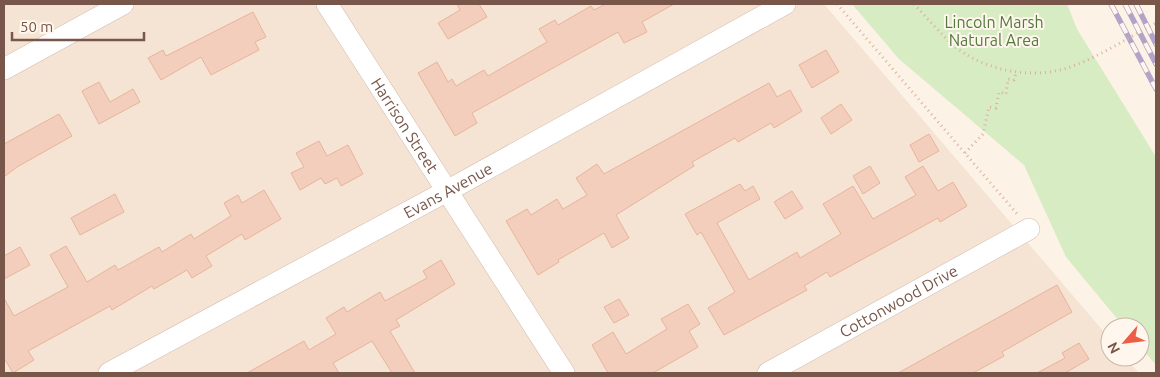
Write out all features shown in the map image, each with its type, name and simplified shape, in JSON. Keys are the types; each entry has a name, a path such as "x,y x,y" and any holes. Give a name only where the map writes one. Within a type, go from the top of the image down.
{"street":[{"path":"4,69 123,4"},
{"name":"Harrison Street","path":"327,4 564,373"},
{"name":"Evans Avenue","path":"109,373 447,191 785,4"},
{"name":"Cottonwood Drive","path":"768,373 1029,229"}],"path":[{"path":"837,4 1029,229"},
{"path":"914,4 944,36 969,56 1000,69 1016,72 1048,72 1066,68 1156,23"},
{"path":"965,154 983,134 989,107 996,108 999,92 1006,94 1008,79 1014,80 1016,72"}],"shaded area":[{"path":"4,4 824,4 1100,327 1100,367 1134,367 1139,373 4,373"}],"green space":[{"name":"Lincoln Marsh Natural Area","path":"852,4 1067,4 1077,29 1156,157 1156,365 1150,358 1150,317 1116,317 1066,257 1024,165 899,59"}],"building":[{"path":"457,4 479,4 487,17 448,39 438,23 460,10"},
{"path":"606,4 674,4 642,22 647,32 624,43 618,32 472,113 477,123 455,136 418,73 437,62 448,82 452,79 456,86 484,70 488,76 547,42 539,29 555,20 558,25 591,6 594,10"},
{"path":"253,12 266,37 255,42 259,50 211,75 201,57 161,80 148,58 163,50 166,56"},
{"path":"826,50 839,72 812,88 799,65"},
{"path":"99,82 110,102 133,89 140,102 99,124 82,91"},
{"path":"769,83 777,97 790,90 802,111 774,128 771,123 738,142 735,138 692,162 694,166 616,215 629,238 612,248 604,233 558,260 559,262 538,275 506,221 527,209 531,215 557,199 563,209 587,195 576,178 597,164 604,174"},
{"path":"841,104 852,120 831,134 821,118"},
{"path":"59,114 72,136 17,167 4,177 4,144"},
{"path":"929,134 939,151 919,162 910,145"},
{"path":"319,141 327,156 348,145 363,174 341,186 337,178 325,184 321,178 300,190 291,173 304,167 296,153"},
{"path":"870,166 880,183 863,194 853,176"},
{"path":"923,166 938,191 953,182 967,206 940,222 938,218 830,277 827,272 804,286 807,290 724,335 708,308 735,292 701,232 697,235 685,214 740,184 745,191 753,186 760,199 717,223 749,280 797,252 800,258 841,234 823,204 853,186 873,219 916,195 905,177"},
{"path":"264,190 281,219 245,240 242,234 206,256 212,266 192,278 187,270 154,289 152,286 112,310 110,306 28,351 34,360 13,373 4,358 4,298 14,316 68,287 50,255 66,246 87,282 115,265 118,270 159,247 162,252 191,234 194,239 231,216 224,203 238,195 242,203"},
{"path":"792,191 803,208 785,219 774,202"},
{"path":"115,194 124,212 80,235 71,218"},
{"path":"20,247 30,265 4,279 4,256"},
{"path":"441,260 455,284 396,320 400,326 390,331 415,373 392,373 372,341 333,363 339,373 247,373 304,341 309,350 336,334 326,318 344,307 347,312 380,292 385,301 427,278 423,271"},
{"path":"1057,285 1072,312 1002,352 1004,356 973,373 898,373"},
{"path":"619,299 629,315 614,323 604,307"},
{"path":"688,304 700,324 689,331 698,347 653,373 608,373 592,345 613,332 626,354 667,329 661,319"},
{"path":"1079,343 1089,359 1065,373 1037,373 1065,358 1062,353"}],"railway":[{"path":"1111,4 1156,89"},
{"path":"1125,4 1156,64"},
{"path":"1136,4 1156,44"}]}
